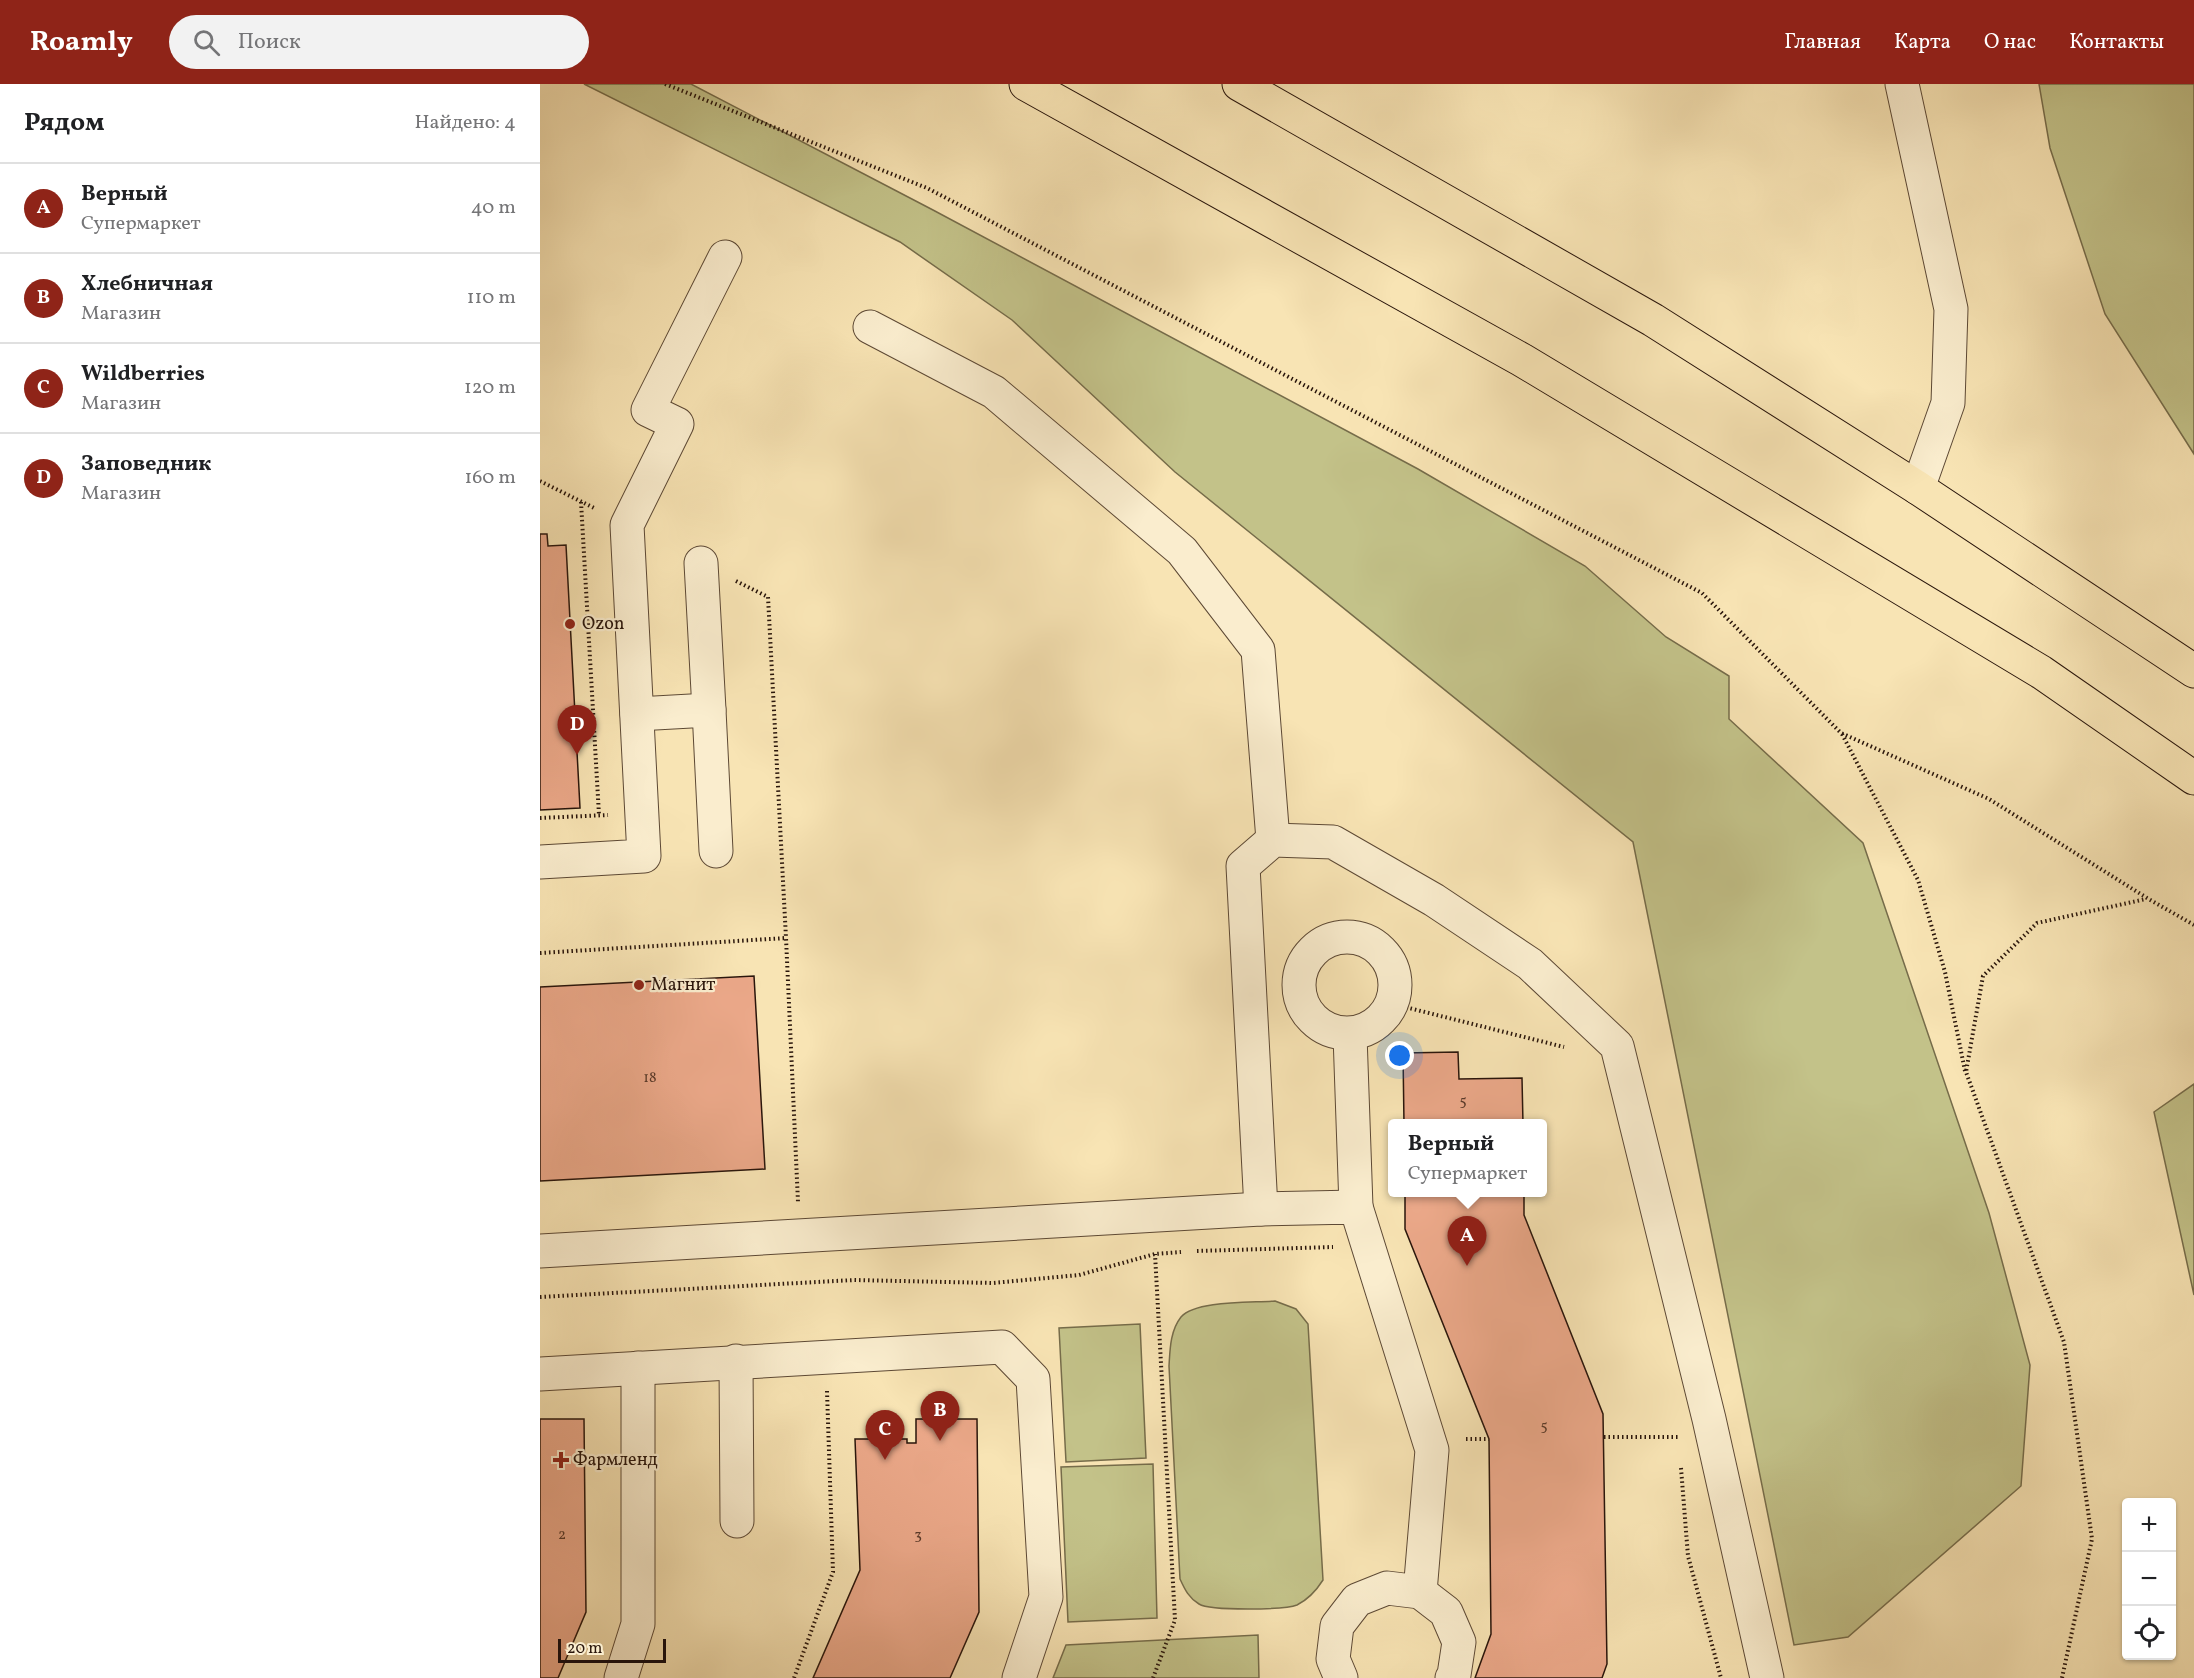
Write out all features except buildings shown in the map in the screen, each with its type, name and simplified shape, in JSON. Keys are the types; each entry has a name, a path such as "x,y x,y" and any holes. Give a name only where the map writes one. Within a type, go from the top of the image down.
{"main road":[{"path":"1026,84 1522,360 2041,672 2194,778"},
{"path":"1239,84 1653,320 1918,488 2194,671"}],"street":[{"path":"1902,84 1951,309 1948,403 1918,488"},
{"path":"540,862 644,856 627,525 677,424 648,410 725,257"},
{"path":"870,327 994,392 1182,551 1258,650 1273,840"},
{"path":"701,563 716,851"},
{"path":"637,714 709,710"},
{"path":"1261,1209 1243,866 1273,840 1333,842 1434,900 1530,964 1617,1046 1709,1419 1767,1678"},
{"path":"1359,937 1383,951 1396,976 1394,1004 1377,1025 1350,1035 1323,1028 1303,1008 1298,981 1308,955 1330,939 1359,937"},
{"path":"1350,1035 1356,1207 1432,1450 1420,1592"},
{"path":"540,1251 1261,1209 1356,1207"},
{"path":"540,1374 1002,1347 1033,1379 1046,1597 1019,1678"},
{"path":"736,1361 737,1521"},
{"path":"621,1678 638,1624 638,1368"},
{"path":"1341,1678 1333,1659 1337,1626 1357,1600 1388,1588 1420,1592 1446,1612 1459,1642 1452,1678"}],"path":[{"path":"665,84 927,188 1702,593 1842,733 1918,880 1945,972 1966,1072 2064,1342 2092,1539 2062,1678"},
{"path":"581,502 599,815"},
{"path":"768,597 798,1206"},
{"path":"1842,733 1989,799 2194,925"},
{"path":"540,818 642,813"},
{"path":"1966,1072 1983,976 2037,923 2147,898"},
{"path":"540,953 786,938"},
{"path":"1394,1004 1568,1048"},
{"path":"540,1296 854,1280 993,1283 1079,1275 1155,1254 1367,1245"},
{"path":"1153,1678 1174,1620 1155,1254"},
{"path":"794,1678 833,1572 826,1382"},
{"path":"1604,1437 1679,1437 1680,1449"},
{"path":"1681,1461 1688,1556 1721,1678"}],"shaded area":[{"path":"584,84 691,84 933,210 1418,469 1585,566 1666,637 1729,676 1729,719 1863,843 1989,1213 2030,1365 2021,1486 1848,1637 1794,1645 1633,842 1175,472 1012,320 900,242"},
{"path":"2039,84 2194,84 2194,454 2105,314 2050,148"},
{"path":"2194,1084 2194,1295 2154,1112"},
{"path":"1275,1301 1296,1309 1308,1324 1323,1580 1309,1597 1290,1607 1248,1609 1206,1606 1193,1599 1180,1579 1169,1366 1170,1347 1177,1322 1188,1312 1225,1303"},
{"path":"1140,1324 1146,1458 1066,1462 1059,1328"},
{"path":"1153,1464 1157,1618 1068,1622 1061,1467"},
{"path":"1258,1635 1259,1678 1053,1678 1066,1645"}],"place":[{"name":"Ozon","path":"570,624"},
{"name":"Заповедник","path":"577,755"},
{"name":"Магнит","path":"639,985"},
{"name":"Верный","path":"1467,1266"},
{"name":"Хлебничная","path":"940,1441"},
{"name":"Фармленд","path":"561,1460"},
{"name":"Wildberries","path":"885,1460"}]}
